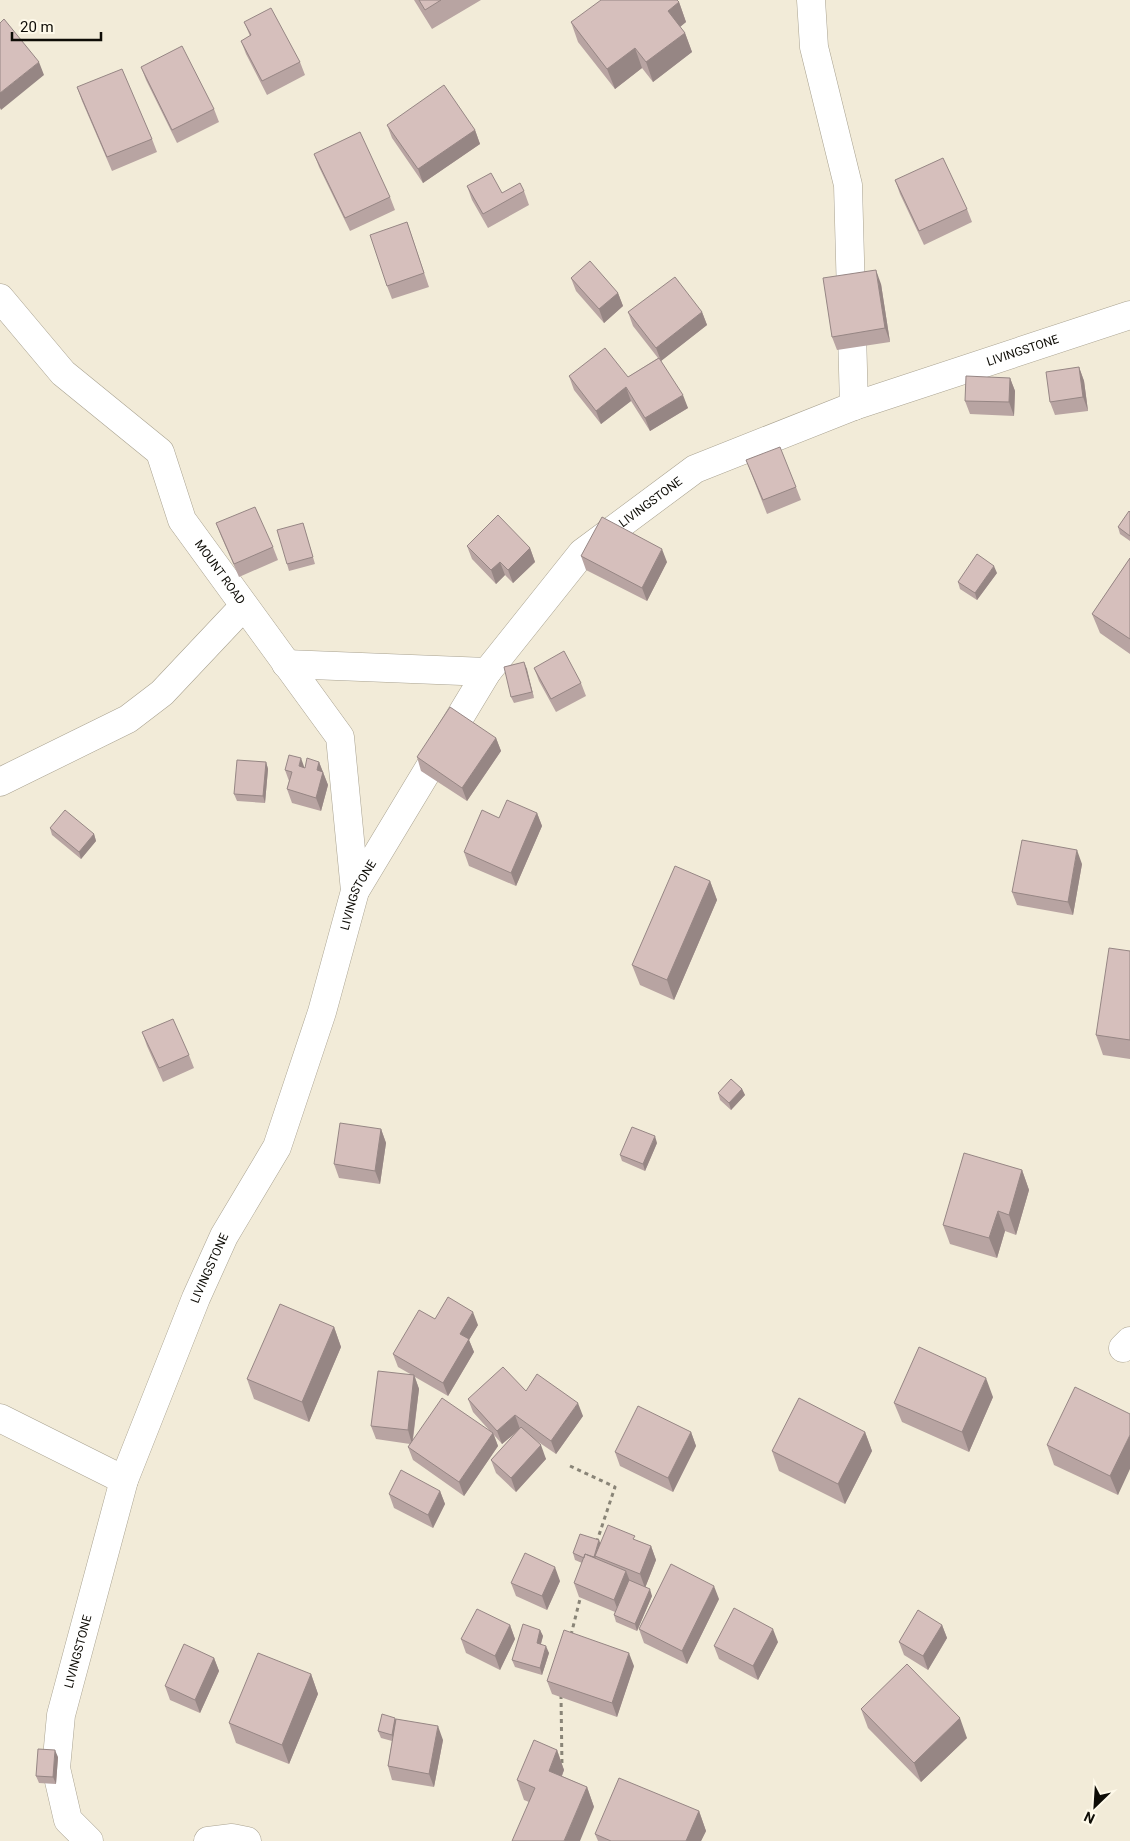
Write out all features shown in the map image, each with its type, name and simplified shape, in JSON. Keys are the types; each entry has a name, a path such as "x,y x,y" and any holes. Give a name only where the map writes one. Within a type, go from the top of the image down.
{"street":[{"path":"812,0 814,46 848,185 854,406"},
{"name":"MOUNT ROAD","path":"0,298 63,373 160,452 182,520 340,737 355,891"},
{"name":"LIVINGSTONE","path":"89,1841 68,1820 56,1768 60,1724 124,1480 196,1298 224,1236 277,1147 322,1012 355,891 487,672 582,553 695,469 854,406 1130,315"},
{"path":"0,782 128,718 162,692 244,606"},
{"path":"286,664 487,672"},
{"path":"0,1418 124,1480"},
{"path":"208,1841 232,1838 247,1841"}],"path":[{"path":"570,1466 615,1487 594,1553"},
{"path":"570,1639 582,1591"},
{"path":"560,1687 562,1774"}],"building":[{"path":"419,0 441,0 425,10"},
{"path":"601,0 677,0 679,2 668,11 685,33 646,62 635,48 607,69 571,22"},
{"path":"271,8 300,62 262,81 241,41 251,35 244,22"},
{"path":"4,19 39,62 0,93 0,23"},
{"path":"182,46 214,109 172,130 141,67"},
{"path":"122,69 152,139 107,157 77,87"},
{"path":"444,85 475,130 418,169 387,125"},
{"path":"360,132 390,197 345,218 314,154"},
{"path":"943,158 967,209 919,231 895,180"},
{"path":"491,173 502,193 520,183 524,191 483,214 467,186"},
{"path":"407,222 424,273 387,286 370,235"},
{"path":"590,261 618,293 599,309 571,278"},
{"path":"876,270 885,328 832,337 823,278"},
{"path":"675,277 702,312 656,348 628,312"},
{"path":"605,348 628,377 659,358 683,395 645,418 626,387 596,411 569,376"},
{"path":"1079,367 1083,397 1050,402 1046,372"},
{"path":"966,376 1010,378 1009,402 965,401"},
{"path":"780,447 796,487 763,500 746,460"},
{"path":"255,507 273,547 234,564 216,523"},
{"path":"1130,512 1130,536 1118,527"},
{"path":"498,515 530,548 508,570 500,562 491,570 467,546"},
{"path":"602,517 662,549 642,588 581,556"},
{"path":"303,523 313,557 287,564 277,530"},
{"path":"977,554 994,566 975,593 958,582"},
{"path":"1130,558 1130,639 1092,614"},
{"path":"564,651 581,683 551,699 534,668"},
{"path":"524,662 532,692 511,697 504,667"},
{"path":"450,707 496,738 462,788 417,757"},
{"path":"289,755 301,758 299,766 305,768 307,758 319,762 317,770 323,772 316,798 287,789 292,772 285,770"},
{"path":"237,760 266,762 263,796 234,794"},
{"path":"507,800 537,813 511,873 464,852 482,810 499,818"},
{"path":"65,810 94,834 79,852 50,828"},
{"path":"1022,840 1077,850 1068,902 1012,892"},
{"path":"675,866 710,881 667,980 632,965"},
{"path":"1109,948 1130,951 1130,1040 1096,1035"},
{"path":"173,1019 189,1055 159,1068 142,1032"},
{"path":"731,1079 742,1089 729,1103 718,1093"},
{"path":"340,1123 381,1129 375,1171 334,1164"},
{"path":"632,1127 655,1136 643,1164 620,1155"},
{"path":"964,1153 1022,1170 1009,1215 998,1211 989,1238 943,1225"},
{"path":"448,1297 473,1312 460,1334 469,1339 443,1383 393,1354 419,1310 435,1319"},
{"path":"280,1304 334,1327 302,1402 247,1379"},
{"path":"919,1347 986,1378 962,1432 894,1403"},
{"path":"503,1367 526,1391 537,1374 578,1403 551,1441 515,1415 497,1431 468,1399"},
{"path":"378,1371 414,1375 408,1430 371,1426"},
{"path":"1075,1387 1130,1414 1130,1435 1110,1476 1047,1445"},
{"path":"442,1398 493,1433 459,1482 408,1447"},
{"path":"799,1398 865,1432 838,1484 772,1451"},
{"path":"638,1406 691,1432 668,1478 615,1452"},
{"path":"521,1427 541,1445 511,1478 491,1460"},
{"path":"401,1470 440,1491 428,1515 389,1494"},
{"path":"608,1525 635,1536 633,1539 651,1546 640,1574 595,1556"},
{"path":"580,1534 599,1540 594,1557 585,1554 584,1558 573,1553"},
{"path":"525,1553 555,1567 542,1596 511,1583"},
{"path":"585,1554 626,1571 614,1600 574,1583"},
{"path":"671,1564 714,1586 682,1651 639,1629"},
{"path":"629,1580 650,1589 635,1624 614,1615"},
{"path":"734,1608 773,1629 753,1666 714,1646"},
{"path":"477,1609 510,1625 495,1656 461,1639"},
{"path":"918,1610 942,1625 923,1656 899,1642"},
{"path":"523,1624 540,1630 537,1643 546,1646 540,1668 512,1660"},
{"path":"564,1630 629,1653 612,1703 547,1681"},
{"path":"184,1644 214,1658 195,1700 165,1686"},
{"path":"258,1653 311,1674 282,1745 229,1723"},
{"path":"907,1664 960,1718 914,1763 861,1709"},
{"path":"382,1714 395,1718 392,1735 378,1731"},
{"path":"396,1719 438,1726 429,1774 388,1766"},
{"path":"534,1740 557,1750 549,1771 587,1787 564,1841 512,1841 535,1788 517,1780"},
{"path":"38,1749 55,1750 53,1777 36,1776"},
{"path":"619,1778 699,1811 686,1841 611,1841 595,1834"}]}
